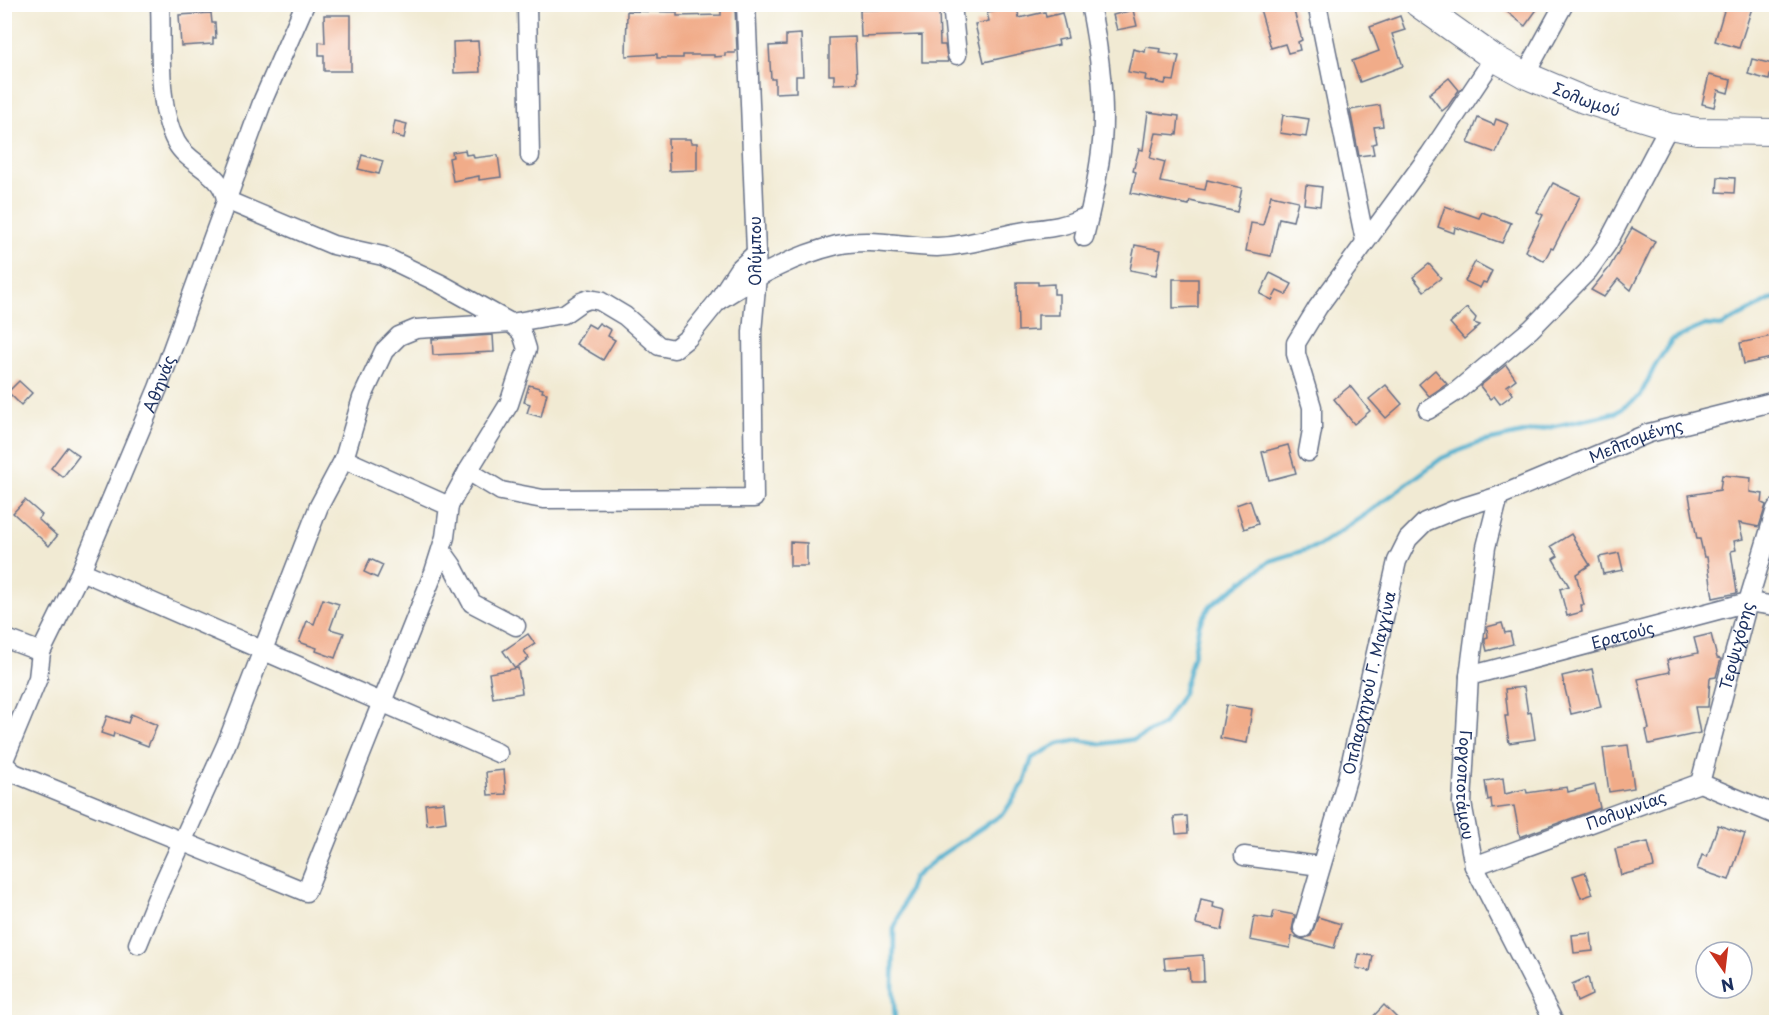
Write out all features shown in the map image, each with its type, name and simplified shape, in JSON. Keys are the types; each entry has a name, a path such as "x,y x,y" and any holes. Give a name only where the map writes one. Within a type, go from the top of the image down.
{"street":[{"path":"8,766 306,892 441,551 449,506 509,404 527,349 522,333 511,322 441,284 383,256 333,245 226,200 225,192 218,180 180,149 169,122 164,99 160,4"},
{"name":"Αθηνάς","path":"8,766 38,678 41,652 81,571 158,388 263,100 305,4"},
{"path":"527,4 530,156"},
{"name":"Ολύμπου","path":"468,471 501,491 516,496 543,499 754,498 752,332 757,276 746,4"},
{"path":"952,4 957,55"},
{"path":"1084,237 1099,167 1103,115 1100,64 1090,4"},
{"path":"1317,4 1365,241"},
{"name":"Σολωμού","path":"1418,4 1494,58 1525,75 1584,100 1669,126 1697,130 1776,132"},
{"path":"1525,75 1564,4"},
{"path":"1308,452 1312,430 1312,407 1296,354 1296,343 1318,307 1430,154 1494,58"},
{"path":"1428,410 1457,391 1531,329 1588,271 1607,244 1669,126"},
{"path":"717,302 757,276 793,260 837,245 888,242 935,247 958,246 975,244 1013,233 1060,226 1089,216"},
{"path":"138,944 226,746 319,506 344,459 362,398 384,351 399,336 416,329 511,322 564,314 589,300 600,301 625,316 659,346 674,349 688,338 717,302 738,270 756,253"},
{"name":"Μελπομένης","path":"1499,496 1649,433 1776,401"},
{"path":"344,459 449,506"},
{"name":"Γοργοποτάμου","path":"1499,496 1486,547 1469,676 1462,803 1474,866 1554,1023"},
{"name":"Οπλαρχηγού Γ. Μαγγίνα","path":"1303,928 1347,778 1397,561 1408,539 1425,522 1499,496"},
{"name":"Τερψιχόρης","path":"1700,783 1748,602 1776,508"},
{"path":"441,551 452,565 472,603 516,626"},
{"path":"81,571 381,704 498,753"},
{"name":"Ερατούς","path":"1469,676 1748,602 1776,606"},
{"path":"4,638 41,652"},
{"path":"1700,783 1776,815"},
{"name":"Πολυμνίας","path":"1474,866 1700,783"},
{"path":"1244,856 1320,866"}],"building":[{"path":"1262,4 1292,4 1302,40 1298,42 1300,50 1288,53 1285,44 1271,48 1260,9 1263,9"},
{"path":"1497,4 1541,4 1525,26"},
{"path":"1726,4 1741,4 1752,8 1739,48 1715,41"},
{"path":"1017,7 1019,18 1045,12 1046,17 1062,13 1068,38 1058,40 1059,45 984,62 975,24 989,21 987,13"},
{"path":"735,8 737,50 735,53 725,53 725,56 714,57 714,55 683,55 683,58 657,58 657,54 626,56 627,11 677,12 677,16 721,15 721,9"},
{"path":"939,8 940,45 945,45 948,62 922,62 922,35 861,37 860,10"},
{"path":"1133,10 1137,26 1117,30 1113,15"},
{"path":"211,13 212,23 215,23 216,38 213,38 213,44 181,46 179,15"},
{"path":"324,15 351,15 351,71 324,71 324,55 319,55 319,42 325,43"},
{"path":"1400,16 1405,30 1392,34 1403,66 1360,82 1352,61 1379,51 1370,27"},
{"path":"801,34 803,76 796,76 796,92 775,93 775,79 771,79 769,46 786,45 786,35"},
{"path":"855,37 857,83 834,84 834,75 829,75 829,38"},
{"path":"478,41 480,72 454,73 453,42"},
{"path":"1146,47 1161,49 1160,53 1179,56 1174,81 1166,80 1165,84 1145,80 1146,75 1128,72 1133,49 1145,52"},
{"path":"1752,59 1773,64 1769,80 1748,74"},
{"path":"1709,75 1731,80 1728,93 1718,90 1714,107 1702,104"},
{"path":"1449,78 1459,90 1442,111 1429,94"},
{"path":"1380,105 1383,126 1374,127 1377,143 1372,144 1374,154 1359,156 1350,110"},
{"path":"1148,112 1179,116 1177,135 1156,133 1150,158 1165,162 1160,182 1205,190 1207,180 1242,188 1237,212 1190,201 1189,205 1131,193 1136,172 1133,171 1139,149 1143,150"},
{"path":"1283,115 1309,119 1306,137 1280,133"},
{"path":"1478,118 1494,125 1496,119 1508,124 1496,153 1468,143"},
{"path":"395,121 407,124 404,138 392,135"},
{"path":"668,139 690,139 691,143 697,143 697,170 669,171"},
{"path":"465,150 466,155 473,154 474,158 498,155 501,177 479,180 479,176 453,181 449,158 453,157 452,152"},
{"path":"362,155 383,161 379,174 358,169"},
{"path":"1718,177 1735,178 1734,193 1717,192"},
{"path":"1553,183 1580,196 1553,249 1551,248 1544,261 1525,251 1543,215 1537,212"},
{"path":"1306,185 1322,187 1320,206 1304,204"},
{"path":"1271,195 1298,201 1293,221 1279,218 1271,256 1246,251 1251,223 1263,225"},
{"path":"1445,206 1479,218 1482,212 1511,223 1502,243 1455,227 1454,233 1438,227"},
{"path":"1632,228 1655,241 1631,290 1618,279 1604,297 1591,290 1609,268"},
{"path":"1135,245 1161,250 1156,275 1130,270"},
{"path":"1475,262 1492,271 1486,283 1483,282 1480,288 1465,281"},
{"path":"1429,264 1441,278 1424,291 1413,277"},
{"path":"1270,273 1292,284 1286,295 1277,291 1272,300 1260,294"},
{"path":"1173,279 1198,279 1198,307 1173,308"},
{"path":"1017,282 1038,282 1038,285 1054,284 1054,294 1059,294 1059,315 1038,315 1038,330 1018,331"},
{"path":"1467,308 1476,318 1474,323 1480,325 1464,339 1450,323"},
{"path":"599,323 611,330 608,336 615,340 603,360 576,344 588,324 595,328"},
{"path":"493,335 494,352 433,355 432,339"},
{"path":"1776,335 1776,357 1744,364 1740,343"},
{"path":"1506,365 1516,379 1507,386 1513,394 1500,404 1494,396 1490,399 1480,386"},
{"path":"1435,370 1447,384 1429,396 1419,384"},
{"path":"19,381 32,393 21,405 8,392"},
{"path":"529,385 543,389 542,392 547,393 541,417 527,413 530,404 524,402"},
{"path":"1386,385 1402,404 1386,418 1369,399"},
{"path":"1350,386 1370,411 1354,424 1334,399"},
{"path":"1288,445 1296,473 1269,480 1262,452"},
{"path":"67,447 79,456 63,477 51,468"},
{"path":"1722,475 1751,478 1750,492 1763,494 1762,503 1766,505 1759,527 1739,523 1743,539 1734,541 1736,550 1731,551 1737,593 1713,598 1707,557 1704,557 1700,539 1697,539 1689,495 1720,490"},
{"path":"25,500 42,515 38,519 57,536 49,546 13,513"},
{"path":"1250,500 1258,524 1244,529 1236,505"},
{"path":"1571,534 1590,565 1576,574 1584,605 1581,605 1582,612 1567,616 1560,589 1569,586 1553,559 1558,556 1551,546"},
{"path":"790,542 807,543 807,566 790,566"},
{"path":"1619,553 1623,570 1603,574 1599,557"},
{"path":"370,559 383,565 377,578 364,572"},
{"path":"323,599 339,604 330,629 344,633 335,658 316,651 317,648 299,642 307,621 314,624"},
{"path":"1502,623 1505,633 1510,632 1513,644 1487,651 1485,638 1488,637 1487,627"},
{"path":"528,634 535,644 524,651 529,658 515,668 503,651"},
{"path":"1711,634 1717,658 1721,659 1716,677 1710,678 1708,707 1695,707 1700,733 1649,744 1646,730 1649,729 1638,679 1670,672 1667,660 1698,653 1694,638"},
{"path":"518,668 522,693 493,698 489,673"},
{"path":"1592,669 1601,707 1571,714 1562,676"},
{"path":"1524,687 1535,739 1509,743 1505,716 1508,716 1505,689"},
{"path":"1226,705 1252,709 1247,743 1220,738"},
{"path":"131,714 157,725 148,746 114,733 113,737 101,733 107,716 128,723"},
{"path":"1628,745 1634,788 1609,792 1603,748"},
{"path":"504,770 506,794 488,795 486,772"},
{"path":"1503,778 1505,794 1526,789 1527,793 1567,787 1568,792 1595,785 1600,808 1520,837 1514,806 1492,809 1491,799 1488,800 1485,781"},
{"path":"444,802 446,822 427,825 425,804"},
{"path":"1187,816 1188,833 1176,834 1174,817"},
{"path":"1718,825 1745,834 1729,880 1697,869 1702,855 1707,857"},
{"path":"1648,842 1654,867 1621,875 1615,849"},
{"path":"1585,872 1593,894 1581,898 1573,876"},
{"path":"1201,899 1214,902 1213,907 1226,910 1222,930 1196,924"},
{"path":"1274,911 1295,915 1292,930 1299,938 1292,936 1290,948 1250,940 1254,916 1272,919"},
{"path":"1318,917 1341,924 1334,948 1301,939 1311,936"},
{"path":"1591,933 1593,951 1574,953 1572,935"},
{"path":"1359,954 1373,956 1370,971 1356,968"},
{"path":"1203,955 1204,981 1190,981 1189,968 1165,969 1164,958"},
{"path":"1588,977 1592,995 1577,1002 1572,984"},
{"path":"1384,1005 1402,1023 1367,1023"}],"waterway":[{"path":"895,1022 894,929 913,878 941,855 1004,813 1024,783 1032,758 1058,744 1079,740 1102,744 1135,739 1163,725 1183,693 1199,625 1210,606 1270,561 1318,546 1362,517 1442,458 1478,443 1615,413 1640,396 1656,364 1672,340 1705,325 1721,326 1776,297"}]}
